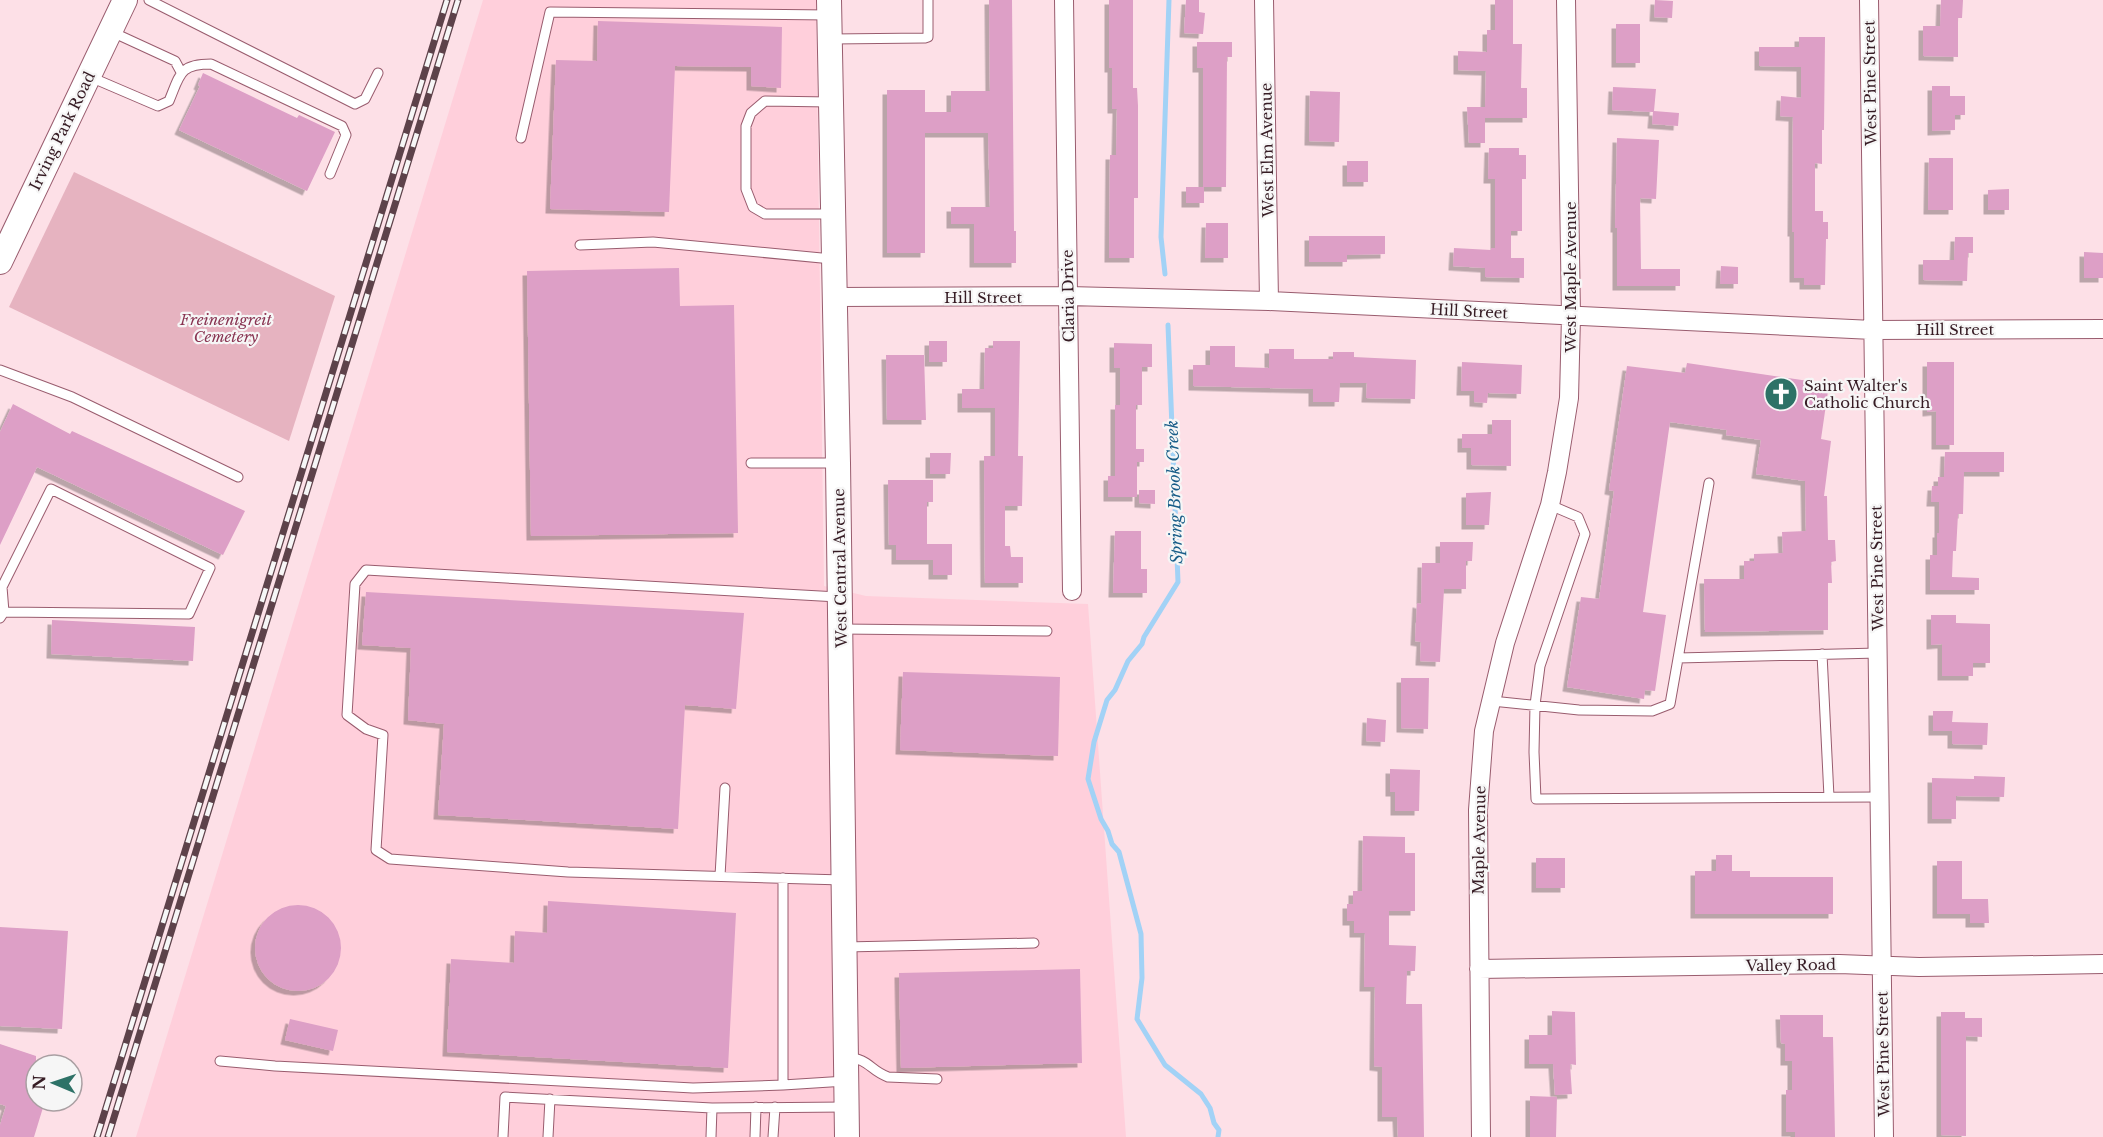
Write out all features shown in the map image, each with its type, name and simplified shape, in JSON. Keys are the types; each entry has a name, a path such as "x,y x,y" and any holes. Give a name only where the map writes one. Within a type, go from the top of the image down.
{"street":[{"name":"Irving Park Road","path":"0,261 125,0"},
{"name":"Claria Drive","path":"1064,0 1072,591"},
{"name":"West Elm Avenue","path":"1264,0 1269,301"},
{"name":"West Maple Avenue","path":"1535,550 1550,505 1569,398 1571,316 1566,0"},
{"name":"West Pine Street","path":"1869,0 1884,1137"},
{"name":"West Central Avenue","path":"829,8 847,1137"},
{"name":"Hill Street","path":"835,297 1068,296 1269,301 1874,330 2103,329"},
{"name":"Maple Avenue","path":"1481,1137 1478,810 1484,731 1504,643 1535,550"},
{"name":"Valley Road","path":"1479,969 1839,964 1919,967 2103,964"}],"lane":[{"path":"149,0 355,104 365,99 378,73"},
{"path":"830,39 926,38 928,37 928,0"},
{"path":"521,138 550,12 829,8"},
{"path":"110,31 175,61 181,72"},
{"path":"88,76 158,106 169,101 181,72 195,64 211,64 342,126 346,135 330,174"},
{"path":"831,102 765,102 751,113 746,126 746,189 753,207 765,214 833,213"},
{"path":"580,245 653,242 834,259"},
{"path":"0,370 72,397 238,477"},
{"path":"751,463 838,463"},
{"path":"1492,701 1579,710 1652,711 1670,704 1709,483"},
{"path":"51,489 210,568 189,614 2,615 2,587 51,489"},
{"path":"1550,505 1578,517 1585,534 1540,666 1535,705 1536,799 1879,796"},
{"path":"840,597 366,570 355,584 347,715 366,729 383,735 376,850 390,859 568,872 844,880"},
{"path":"840,629 1047,631"},
{"path":"1678,658 1878,653"},
{"path":"1822,654 1829,797"},
{"path":"720,876 725,788"},
{"path":"783,878 783,1085"},
{"path":"845,947 1034,943"},
{"path":"846,1057 860,1059 881,1075 888,1077 937,1079"},
{"path":"220,1061 275,1066 693,1088 846,1082"},
{"path":"502,1137 505,1097 712,1108 846,1107"},
{"path":"548,1137 549,1099"},
{"path":"755,1137 756,1107"},
{"path":"773,1137 775,1107"},
{"path":"711,1137 712,1108"}],"shaded area":[{"path":"483,0 816,0 824,586 866,596 1088,604 1126,1137 136,1137"}],"green space":[{"name":"Freinenigreit Cemetery","path":"74,172 335,296 289,441 9,307"}],"building":[{"path":"989,0 1012,0 1016,263 974,263 974,224 951,224 951,207 990,207 988,133 925,133 925,253 887,253 887,90 925,90 925,112 951,112 951,91 990,91"},
{"path":"1109,0 1133,0 1133,88 1137,88 1138,106 1138,198 1134,198 1134,258 1109,258 1110,155 1116,155 1117,109 1112,109 1112,68 1109,68"},
{"path":"1186,0 1199,0 1199,12 1205,13 1203,34 1184,33"},
{"path":"1495,0 1513,0 1513,44 1522,44 1521,88 1527,88 1527,118 1485,118 1485,143 1469,143 1467,107 1485,107 1486,71 1458,70 1458,51 1487,52 1487,30 1495,30"},
{"path":"1655,0 1673,1 1672,18 1654,17"},
{"path":"1941,0 1963,0 1962,18 1958,18 1958,57 1923,56 1923,26 1940,26"},
{"path":"598,21 782,27 781,88 751,86 751,67 675,66 669,212 550,209 556,60 597,61"},
{"path":"1616,24 1640,24 1640,63 1616,63"},
{"path":"1799,37 1825,37 1824,130 1822,130 1822,164 1815,163 1815,211 1823,211 1823,222 1828,222 1825,285 1804,285 1804,278 1794,278 1793,117 1780,116 1781,96 1801,98 1801,67 1759,66 1759,47 1799,47"},
{"path":"1197,42 1232,42 1232,57 1227,57 1226,187 1203,187 1203,68 1197,68"},
{"path":"203,73 297,118 299,115 335,132 307,191 179,130 200,86 198,85"},
{"path":"1932,86 1950,86 1950,96 1965,96 1965,115 1955,115 1955,130 1932,131"},
{"path":"1613,87 1656,89 1654,111 1679,113 1678,126 1652,124 1653,112 1612,110"},
{"path":"1310,91 1340,92 1339,142 1309,141"},
{"path":"1617,138 1659,140 1656,199 1640,198 1641,269 1680,269 1680,286 1617,286 1617,228 1615,228"},
{"path":"1489,148 1519,148 1519,155 1526,155 1526,179 1522,179 1522,231 1511,231 1511,258 1524,258 1524,278 1485,277 1485,268 1453,266 1454,248 1491,250 1495,248 1495,179 1488,179"},
{"path":"1929,158 1953,158 1953,210 1928,210"},
{"path":"1347,161 1368,161 1368,182 1347,182"},
{"path":"1186,187 1204,187 1204,203 1186,203"},
{"path":"2009,189 2009,210 1988,210 1988,190"},
{"path":"1206,223 1228,223 1228,258 1205,258"},
{"path":"1309,236 1385,236 1385,254 1347,255 1347,262 1309,262"},
{"path":"1955,237 1973,237 1973,253 1968,253 1967,281 1923,280 1923,260 1954,260"},
{"path":"2084,252 2103,253 2103,278 2084,278"},
{"path":"1721,266 1738,267 1738,284 1720,284"},
{"path":"679,268 680,306 734,305 738,533 531,536 527,271"},
{"path":"929,341 947,341 947,362 929,362"},
{"path":"993,341 1020,341 1018,456 1023,456 1022,506 1005,506 1005,546 1010,546 1011,557 1023,557 1023,583 985,583 984,456 995,456 995,408 962,408 962,389 984,389 985,348 993,348"},
{"path":"1114,343 1152,344 1152,367 1142,367 1142,405 1136,405 1136,449 1144,449 1144,462 1137,462 1137,497 1108,497 1108,476 1115,476 1115,405 1120,405 1120,368 1114,368"},
{"path":"1210,346 1235,346 1235,367 1269,368 1269,349 1294,349 1294,359 1333,359 1333,352 1354,352 1354,357 1416,360 1415,399 1366,398 1367,383 1340,383 1339,402 1313,402 1313,389 1193,386 1193,365 1210,365"},
{"path":"886,355 924,355 926,420 887,420"},
{"path":"1462,362 1522,365 1521,394 1488,393 1487,403 1474,402 1474,391 1461,391"},
{"path":"1927,362 1954,362 1954,445 1936,445 1936,411 1927,412"},
{"path":"1687,363 1829,384 1821,439 1831,441 1824,496 1827,496 1828,540 1835,540 1836,561 1831,562 1832,583 1828,583 1828,630 1705,632 1704,579 1744,579 1744,561 1754,561 1754,554 1783,553 1782,532 1806,531 1805,481 1756,474 1761,440 1726,435 1727,430 1670,422 1643,612 1666,615 1655,691 1645,690 1644,699 1567,687 1581,597 1599,599 1614,491 1609,490 1627,366 1685,373"},
{"path":"13,404 70,434 72,431 245,511 223,555 37,467 0,545 0,432"},
{"path":"1492,420 1511,420 1511,466 1471,465 1471,448 1462,448 1462,434 1492,434"},
{"path":"1945,452 2004,452 2004,472 1964,472 1963,514 1958,514 1952,577 1979,578 1979,590 1930,590 1930,555 1937,555 1937,533 1939,533 1939,502 1931,502 1932,486 1938,486 1938,477 1944,477"},
{"path":"930,453 951,453 950,474 930,474"},
{"path":"888,480 933,480 933,502 927,502 927,544 952,544 952,575 933,575 933,560 896,560 896,545 889,545"},
{"path":"1139,490 1155,490 1155,504 1139,503"},
{"path":"1491,492 1489,525 1466,525 1466,493"},
{"path":"1115,531 1141,531 1141,569 1147,569 1147,593 1113,593"},
{"path":"1440,542 1473,542 1472,561 1466,561 1466,589 1444,589 1440,662 1420,661 1421,642 1415,641 1417,603 1421,604 1422,563 1440,563"},
{"path":"366,592 744,613 736,709 685,705 678,829 438,815 444,724 408,720 411,648 362,645"},
{"path":"1931,615 1956,615 1956,623 1990,624 1990,663 1973,663 1973,676 1942,676 1942,644 1931,645"},
{"path":"52,620 195,627 193,661 51,654"},
{"path":"903,672 1060,677 1058,756 900,750"},
{"path":"1401,678 1429,678 1428,729 1401,728"},
{"path":"1933,711 1953,711 1952,722 1988,723 1987,745 1952,744 1952,731 1933,731"},
{"path":"1367,718 1386,720 1385,742 1366,741"},
{"path":"1390,769 1420,770 1419,811 1395,811 1395,792 1390,792"},
{"path":"1974,776 2005,777 2004,797 1956,796 1956,819 1932,819 1932,778 1974,779"},
{"path":"1363,836 1405,837 1405,853 1415,853 1415,911 1389,911 1389,945 1416,946 1415,971 1407,971 1406,1004 1422,1004 1424,1137 1398,1137 1397,1117 1382,1117 1382,1067 1374,1066 1375,987 1364,987 1365,933 1354,933 1354,921 1347,921 1347,904 1353,904 1353,891 1362,891"},
{"path":"1716,855 1732,855 1732,871 1750,871 1750,877 1833,877 1833,914 1695,914 1695,871 1716,871"},
{"path":"1536,858 1565,858 1565,888 1536,888"},
{"path":"1937,861 1962,861 1962,899 1988,899 1989,923 1970,923 1970,914 1937,914"},
{"path":"548,901 736,913 728,1068 447,1052 451,959 514,963 515,931 547,933"},
{"path":"298,905 315,908 329,917 338,931 341,948 338,965 329,979 315,988 298,991 281,988 267,979 258,965 255,948 258,931 267,917 281,908"},
{"path":"0,927 68,931 62,1029 0,1026"},
{"path":"1080,969 1082,1063 901,1068 899,973"},
{"path":"1552,1011 1575,1012 1576,1065 1570,1064 1572,1094 1555,1095 1553,1064 1529,1064 1529,1035 1552,1035"},
{"path":"1941,1012 1965,1012 1965,1018 1982,1018 1982,1037 1966,1036 1966,1136 1941,1135"},
{"path":"1780,1015 1823,1015 1823,1037 1833,1037 1835,1137 1795,1137 1795,1132 1786,1132 1786,1090 1792,1090 1792,1061 1785,1061 1785,1044 1781,1043"},
{"path":"290,1019 338,1030 333,1051 285,1040"},
{"path":"0,1044 27,1053 24,1053 24,1113 41,1113 34,1137 0,1137 0,1125 6,1106 0,1104"},
{"path":"1530,1096 1557,1097 1556,1137 1530,1137"}],"waterway":[{"name":"Spring Brook Creek","path":"1165,274 1161,237 1169,0"},
{"name":"Spring Brook Creek","path":"1168,325 1178,582 1142,644 1128,661 1115,690 1107,700 1094,742 1088,779 1101,819 1112,844 1119,852 1141,934 1142,978 1137,1019 1165,1065 1201,1094 1219,1130 1218,1137"}],"railway":[{"path":"97,1137 447,0"},
{"path":"108,1137 458,0"}],"place":[{"name":"Saint Walter's Catholic Church","path":"1781,394"}]}
